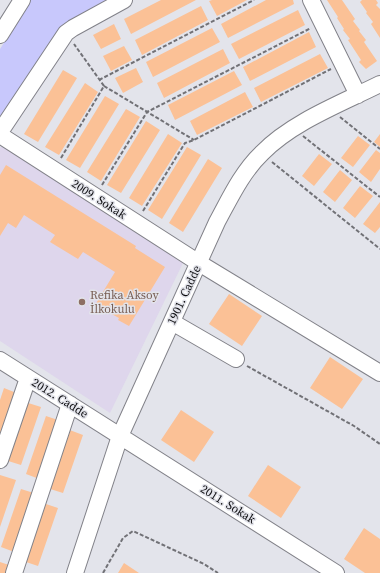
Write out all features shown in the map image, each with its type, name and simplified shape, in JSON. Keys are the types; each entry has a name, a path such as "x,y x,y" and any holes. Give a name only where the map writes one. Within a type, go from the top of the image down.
{"street":[{"path":"1,32 22,0"},
{"path":"0,133 66,33 124,0"},
{"path":"312,0 358,95"},
{"name":"1901. Cadde","path":"75,573 120,436 217,222 232,194 246,172 261,153 277,139 293,128 380,84"},
{"name":"2009. Sokak","path":"0,133 199,263 380,373"},
{"path":"172,322 236,359"},
{"name":"2012. Cadde","path":"0,360 120,436"},
{"path":"0,460 28,378"},
{"path":"14,573 70,404"},
{"name":"2011. Sokak","path":"120,436 336,573"}],"path":[{"path":"99,80 254,0"},
{"path":"95,196 147,112 322,22"},
{"path":"66,33 104,86 194,140"},
{"path":"136,222 185,143 194,140 343,63"},
{"path":"54,169 104,86"},
{"path":"330,109 380,149"},
{"path":"293,128 380,197"},
{"path":"261,153 380,248"},
{"path":"236,359 354,426 380,444"},
{"path":"103,573 123,538 133,531 204,564 218,573"}],"shaded area":[{"path":"31,0 110,0 63,28 0,123 0,49"},
{"name":"Refika Aksoy İlkokulu","path":"2,145 183,263 110,413 0,341 0,148"}],"building":[{"path":"161,0 196,0 131,34 124,19"},
{"path":"247,0 217,16 209,1"},
{"path":"266,0 293,0 294,4 228,38 221,24"},
{"path":"327,0 342,0 355,19 353,21 366,40 364,42 377,61 366,69 359,62 361,60 348,40 350,39 343,30 344,29 337,18 338,17"},
{"path":"362,0 376,0 378,3 376,5 380,9 380,38 371,24 373,22 360,2"},
{"path":"201,6 208,20 142,55 135,40"},
{"path":"298,10 305,25 239,59 231,44"},
{"path":"114,24 121,39 101,49 93,35"},
{"path":"212,28 220,42 153,77 146,62"},
{"path":"309,32 316,47 250,81 243,67"},
{"path":"124,46 132,60 111,71 103,56"},
{"path":"223,49 230,63 164,98 157,83"},
{"path":"320,54 328,68 261,102 254,88"},
{"path":"136,68 143,82 123,93 115,78"},
{"path":"63,70 77,78 38,142 24,134"},
{"path":"234,71 242,85 175,120 168,105"},
{"path":"85,83 98,92 59,155 45,147"},
{"path":"245,92 253,107 197,135 190,121"},
{"path":"105,96 119,104 80,168 66,160"},
{"path":"126,109 140,117 101,181 87,172"},
{"path":"146,121 160,130 121,193 107,185"},
{"path":"168,134 182,143 142,206 129,198"},
{"path":"380,134 380,147 374,142"},
{"path":"358,136 370,145 353,167 341,158"},
{"path":"187,147 201,155 162,219 148,210"},
{"path":"376,150 380,153 380,169 371,182 359,172"},
{"path":"319,154 332,164 314,186 302,176"},
{"path":"208,159 222,168 183,232 169,223"},
{"path":"6,165 136,246 135,248 165,267 129,326 118,320 119,318 95,305 115,272 83,252 78,259 50,242 55,235 24,215 16,228 8,223 0,236 0,175"},
{"path":"340,170 352,180 335,202 323,192"},
{"path":"360,186 373,196 355,218 343,208"},
{"path":"380,202 380,227 375,233 363,224"},
{"path":"229,294 262,316 242,346 209,324"},
{"path":"330,357 363,379 342,409 310,388"},
{"path":"4,388 19,394 0,450 0,400"},
{"path":"25,402 41,407 21,465 5,460"},
{"path":"181,410 214,432 194,462 161,440"},
{"path":"46,416 61,421 42,480 26,474"},
{"path":"67,429 83,435 63,493 47,488"},
{"path":"268,465 301,487 281,518 248,496"},
{"path":"0,475 16,480 0,527"},
{"path":"21,489 37,494 17,553 1,547"},
{"path":"43,503 58,508 38,566 23,561"},
{"path":"364,528 380,539 380,573 365,573 344,559"},
{"path":"0,562 12,566 10,573 0,573"},
{"path":"124,563 139,573 118,573"}],"place":[{"name":"Refika Aksoy İlkokulu","path":"82,302"}]}
